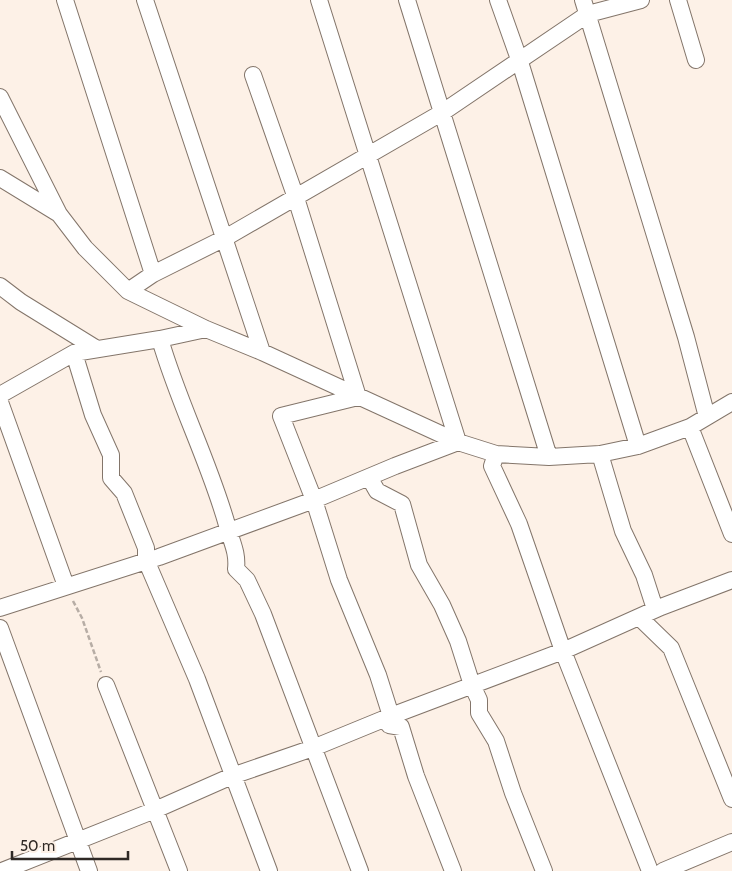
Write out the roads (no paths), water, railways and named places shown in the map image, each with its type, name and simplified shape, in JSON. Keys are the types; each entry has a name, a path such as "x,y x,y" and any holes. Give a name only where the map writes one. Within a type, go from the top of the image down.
{"street":[{"path":"66,0 152,274"},
{"path":"145,0 262,352"},
{"path":"319,0 458,442"},
{"path":"407,0 549,457"},
{"path":"498,0 520,62 638,446"},
{"path":"128,291 152,274 225,238 443,112 520,62 586,7 641,0"},
{"path":"678,0 696,60"},
{"path":"586,7 686,337 707,416"},
{"path":"253,75 296,198 358,397"},
{"path":"0,97 59,214 85,248 128,291 206,329 262,352 458,442 496,454 549,457 600,454 638,446 690,427 732,402"},
{"path":"0,178 59,214"},
{"path":"0,286 21,302 97,349"},
{"path":"66,586 1,394 74,352 160,339 206,329"},
{"path":"160,339 175,384 218,493 228,531 238,555 236,569 247,580 263,614 360,871"},
{"path":"74,352 93,416 111,455 110,478 124,492 146,548 146,560 197,678 232,776 270,871"},
{"path":"358,397 281,416 314,500 339,580 369,650 391,716 389,725 401,727 416,776 453,871"},
{"path":"690,427 732,534"},
{"path":"0,608 146,560 314,500 458,442"},
{"path":"496,454 492,466 519,524 563,651 650,871"},
{"path":"600,454 623,531 644,575 655,610"},
{"path":"369,477 377,491 402,504 419,565 442,605 458,640 472,686 479,700 479,713 496,741 513,793 544,871"},
{"path":"2,871 155,810 232,776 313,748 391,716 563,651 655,610 732,580"},
{"path":"639,617 672,648 732,799"},
{"path":"0,628 89,871"},
{"path":"106,685 179,871"},
{"path":"663,871 732,842"}]}
